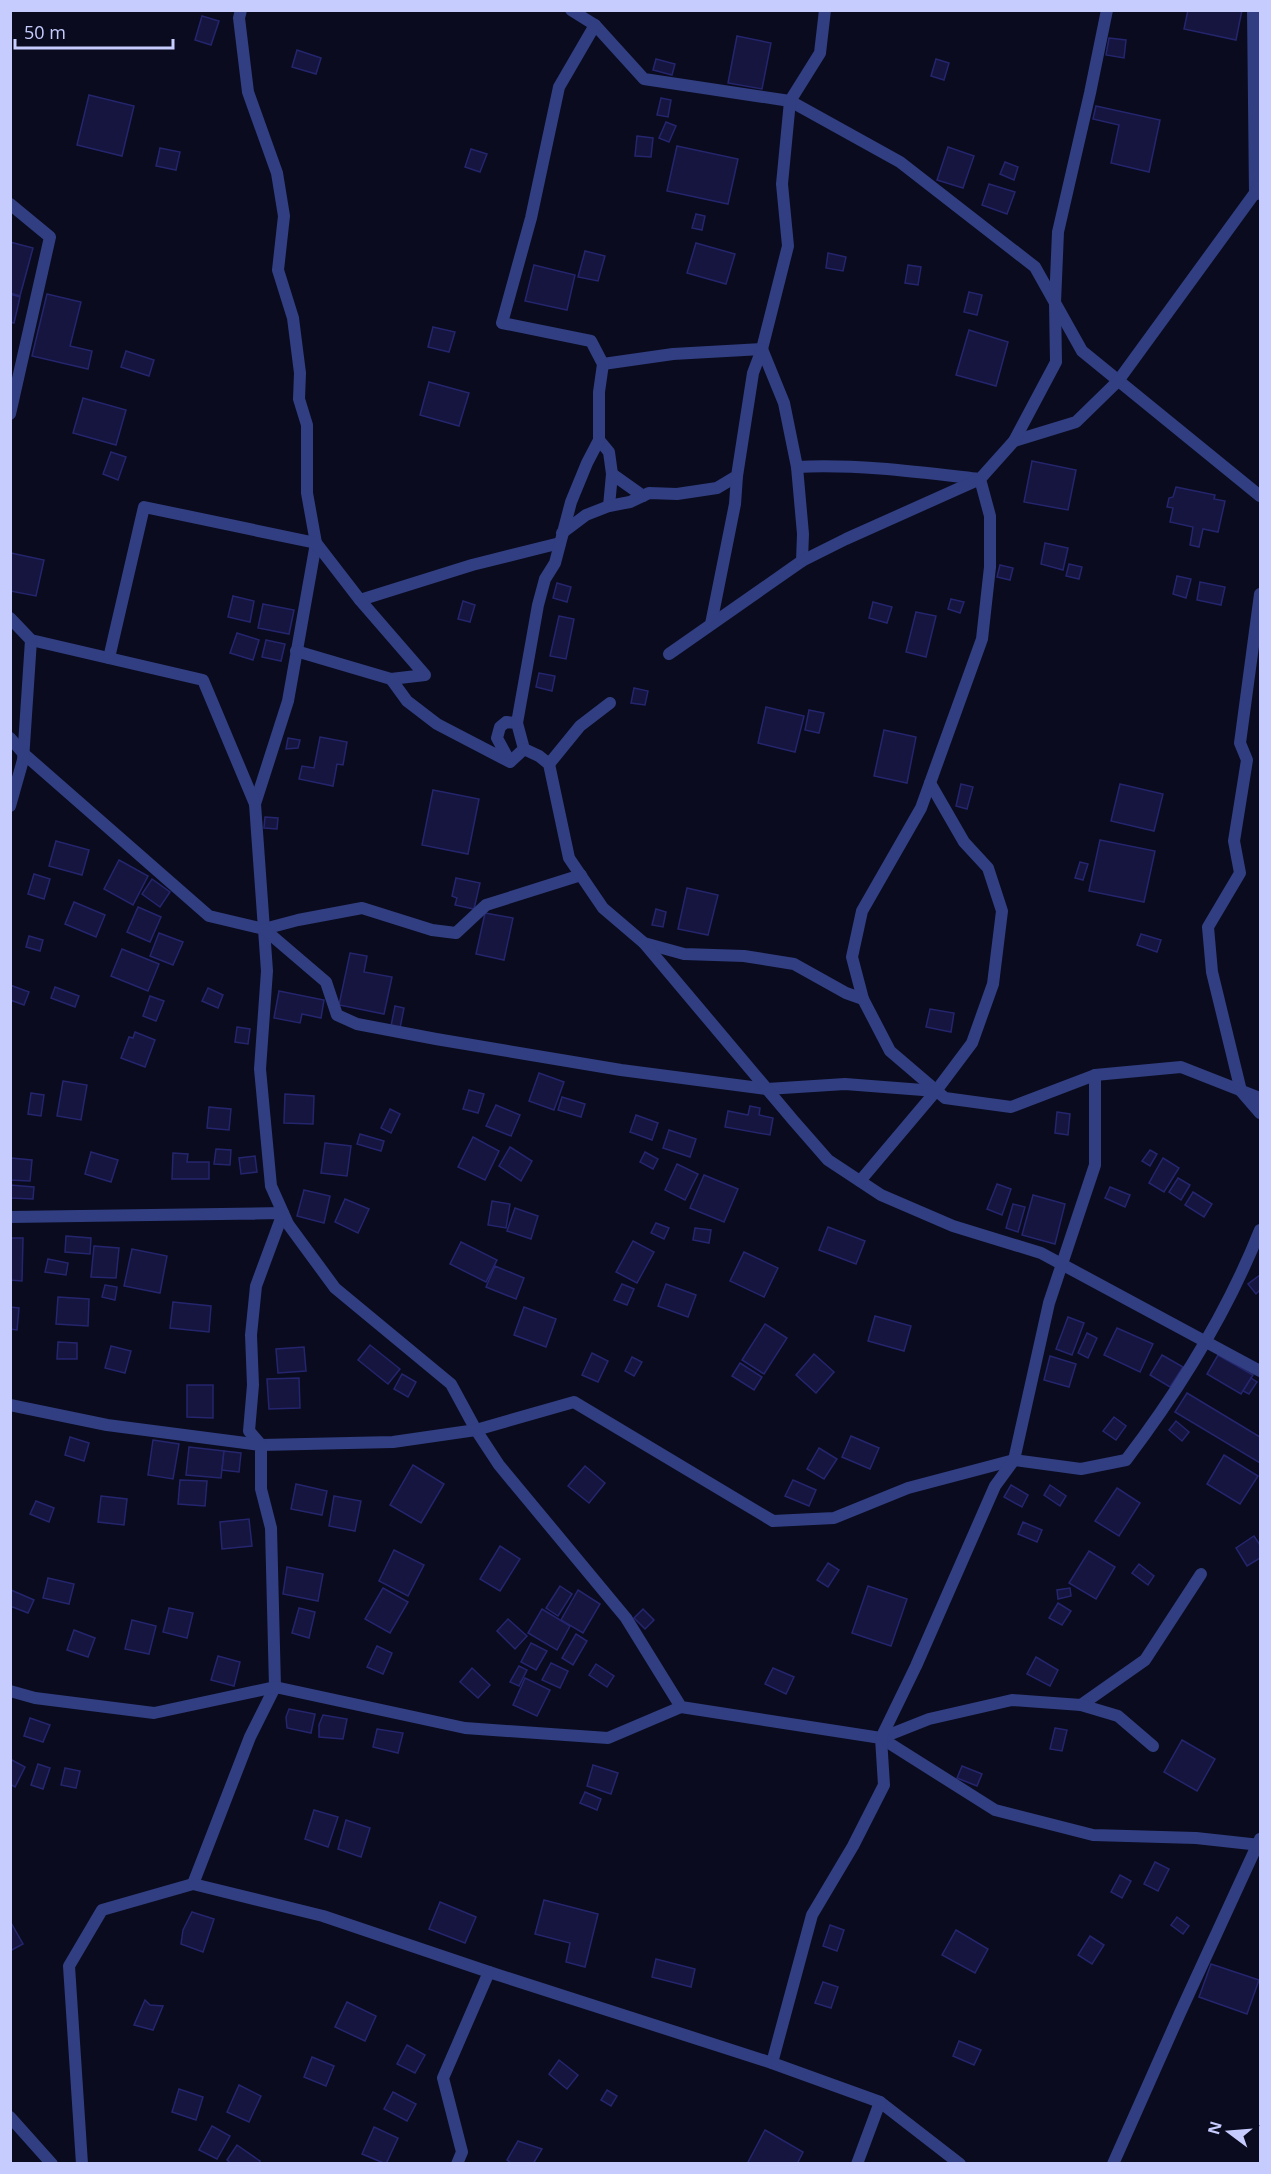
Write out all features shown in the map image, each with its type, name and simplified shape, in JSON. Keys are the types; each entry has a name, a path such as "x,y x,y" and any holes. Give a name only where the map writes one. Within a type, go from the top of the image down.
{"street":[{"path":"241,10 239,18 248,92 277,173 284,216 278,270 295,329 300,373 299,399 307,425 307,493 316,543 288,702 255,804"},
{"path":"571,10 595,25 644,79 790,101 900,162 1035,267 1082,351 1260,496"},
{"path":"711,624 735,504 737,476 753,373 762,350 788,246 783,184 790,101 820,53 825,10"},
{"path":"669,654 802,561 980,479 1014,441 1056,362 1055,303 1058,232 1107,10"},
{"path":"1014,441 1076,422 1118,381 1259,192 1253,10"},
{"path":"595,25 559,87 531,218 502,323 591,341 603,364 599,392 599,440 586,464 571,502 555,563 545,579 538,605 517,723 524,749 549,764 569,858 603,908 644,943 828,1160 881,1195 953,1226 1041,1253 1260,1371"},
{"path":"10,204 50,237 10,414"},
{"path":"603,364 673,354 762,350"},
{"path":"762,350 784,403 797,466 803,534 802,561"},
{"path":"599,440 609,452 612,474 609,506"},
{"path":"797,466 837,465 899,469 980,479"},
{"path":"612,474 643,496"},
{"path":"360,600 561,538 586,515 609,506 630,502 649,493 677,494 717,488 737,476"},
{"path":"980,479 990,516 990,567 982,639 921,808 862,911 852,957 863,999 890,1051 945,1098 1011,1107 1095,1075 1181,1067 1260,1098"},
{"path":"109,658 144,507 316,543 360,600 425,675 391,680 296,651"},
{"path":"1260,594 1240,743 1247,760 1234,841 1240,873 1208,927 1212,972 1241,1090 1260,1113"},
{"path":"10,618 31,640 203,680 255,804 267,971 260,1069 271,1186 288,1224 335,1287 452,1384 476,1430 499,1465 626,1618 681,1707"},
{"path":"10,806 24,754 31,640"},
{"path":"391,680 407,701 437,724 510,762"},
{"path":"549,764 580,726 610,702"},
{"path":"510,762 497,738 500,727 506,722 517,723"},
{"path":"10,738 24,754 209,916 264,929 326,982 337,1015 357,1024 609,1068 767,1089 845,1084 936,1091"},
{"path":"510,762 524,749"},
{"path":"860,1181 936,1091 972,1043 993,984 1002,910 988,868 964,843 930,783"},
{"path":"264,929 362,908 432,930 456,933 486,905 581,875"},
{"path":"644,943 684,954 744,956 794,964 846,993 863,999"},
{"path":"772,2063 812,1915 853,1846 884,1785 881,1738 916,1666 995,1486 1014,1460 1049,1303 1095,1164 1095,1075"},
{"path":"10,1217 283,1213"},
{"path":"193,1884 250,1737 274,1687 271,1528 261,1489 261,1445 249,1431 253,1385 251,1335 256,1286 283,1213"},
{"path":"10,1405 107,1425 261,1445 393,1442 476,1430 574,1402 773,1521 834,1518 908,1488 1014,1460 1081,1469 1126,1460 1159,1417 1207,1342 1260,1230"},
{"path":"1081,1705 1145,1660 1201,1574"},
{"path":"10,1690 35,1698 154,1713 274,1687 465,1728 608,1738 681,1707 881,1738 995,1810 1093,1835 1260,1842 1179,2013 1113,2163"},
{"path":"881,1738 928,1719 1012,1700 1081,1705 1118,1716 1153,1746"},
{"path":"82,2163 69,1966 102,1910 193,1884 323,1916 772,2063 880,2102 960,2163"},
{"path":"457,2163 462,2152 444,2078 489,1972"},
{"path":"857,2163 880,2102"},
{"path":"10,2117 52,2163"}],"building":[{"path":"1188,10 1242,10 1236,40 1184,29"},
{"path":"202,16 219,21 211,45 195,40"},
{"path":"737,36 771,43 762,89 728,83"},
{"path":"1109,38 1126,40 1124,58 1106,55"},
{"path":"297,50 321,58 316,74 292,67"},
{"path":"656,59 675,64 672,75 653,70"},
{"path":"936,59 949,63 944,80 931,76"},
{"path":"89,95 134,106 122,156 77,145"},
{"path":"661,98 671,100 668,117 657,115"},
{"path":"1096,106 1160,120 1149,172 1111,163 1119,125 1093,119"},
{"path":"666,122 676,126 669,142 659,138"},
{"path":"637,136 653,138 651,157 635,156"},
{"path":"677,146 738,159 728,204 667,191"},
{"path":"948,147 974,156 963,188 937,180"},
{"path":"160,148 180,152 176,170 156,166"},
{"path":"471,149 487,154 480,172 465,167"},
{"path":"1005,162 1018,167 1014,180 1000,174"},
{"path":"989,184 1015,192 1007,214 982,205"},
{"path":"696,214 705,216 702,230 692,228"},
{"path":"10,242 33,248 20,296 10,293"},
{"path":"696,243 735,254 726,284 687,273"},
{"path":"585,251 605,256 598,281 578,277"},
{"path":"828,253 846,257 843,271 826,268"},
{"path":"534,265 575,275 567,310 525,301"},
{"path":"908,265 921,267 918,285 905,283"},
{"path":"969,292 982,295 977,315 964,312"},
{"path":"10,294 20,297 14,323 10,322"},
{"path":"47,294 81,302 70,346 92,351 88,369 32,356"},
{"path":"433,327 455,332 449,352 428,347"},
{"path":"969,330 1008,342 996,386 956,375"},
{"path":"126,351 154,360 149,376 121,367"},
{"path":"429,382 469,393 459,426 420,415"},
{"path":"83,398 126,410 116,445 73,433"},
{"path":"111,452 126,457 118,480 103,474"},
{"path":"1032,461 1076,470 1068,510 1024,502"},
{"path":"1176,487 1215,495 1214,499 1225,501 1218,532 1203,529 1199,547 1190,545 1193,527 1170,522 1173,508 1167,507 1169,498 1173,497"},
{"path":"1045,543 1068,548 1063,570 1041,564"},
{"path":"11,553 44,560 36,596 10,591"},
{"path":"1069,564 1082,567 1079,579 1066,576"},
{"path":"1000,565 1013,568 1010,580 997,577"},
{"path":"1177,576 1191,579 1186,598 1173,594"},
{"path":"1200,582 1225,587 1221,605 1197,600"},
{"path":"557,583 571,587 567,602 553,598"},
{"path":"233,596 254,601 250,622 228,617"},
{"path":"951,599 964,602 960,613 948,609"},
{"path":"463,601 475,605 470,622 458,619"},
{"path":"873,602 892,607 887,623 869,618"},
{"path":"263,604 294,610 289,634 258,628"},
{"path":"916,612 936,616 926,657 906,652"},
{"path":"559,616 574,619 566,659 550,656"},
{"path":"237,633 259,640 253,660 230,653"},
{"path":"266,640 285,644 281,661 262,657"},
{"path":"539,673 555,676 552,691 536,687"},
{"path":"634,688 648,691 645,705 631,703"},
{"path":"766,707 804,716 795,752 758,743"},
{"path":"809,710 824,713 819,733 805,730"},
{"path":"884,730 916,737 907,783 874,776"},
{"path":"320,737 347,742 343,765 337,764 333,786 299,779 302,766 314,768"},
{"path":"288,738 300,740 298,748 286,749"},
{"path":"961,784 973,787 967,809 956,806"},
{"path":"1120,784 1163,794 1154,831 1111,821"},
{"path":"433,790 479,799 468,854 422,845"},
{"path":"265,817 278,818 277,829 264,828"},
{"path":"1100,840 1155,851 1144,902 1089,891"},
{"path":"56,841 89,850 82,875 49,866"},
{"path":"119,860 148,876 133,905 104,889"},
{"path":"1080,862 1088,864 1083,880 1075,878"},
{"path":"34,874 50,879 44,899 28,894"},
{"path":"456,878 480,883 474,909 455,905 457,898 452,896"},
{"path":"152,879 170,892 160,907 142,894"},
{"path":"687,888 718,895 708,935 678,929"},
{"path":"74,902 105,915 96,937 65,924"},
{"path":"138,907 161,917 150,942 127,932"},
{"path":"656,909 666,912 663,927 652,925"},
{"path":"485,913 513,918 504,960 476,954"},
{"path":"159,933 183,942 173,965 150,956"},
{"path":"1141,934 1161,940 1157,952 1137,945"},
{"path":"29,936 43,940 40,951 26,947"},
{"path":"122,949 159,964 148,991 111,976"},
{"path":"350,953 367,956 364,972 392,977 384,1014 339,1005"},
{"path":"10,985 29,992 24,1005 10,1000"},
{"path":"55,987 79,996 75,1007 51,998"},
{"path":"208,988 223,995 218,1008 202,1001"},
{"path":"279,991 324,1000 321,1018 302,1014 300,1023 274,1018"},
{"path":"150,996 164,1001 156,1021 143,1016"},
{"path":"395,1006 404,1008 400,1028 391,1026"},
{"path":"930,1009 954,1013 951,1032 926,1027"},
{"path":"237,1027 250,1029 248,1044 235,1042"},
{"path":"135,1032 155,1040 145,1067 121,1058 129,1037 133,1038"},
{"path":"539,1073 564,1082 554,1110 529,1101"},
{"path":"63,1081 87,1085 81,1120 57,1116"},
{"path":"469,1090 484,1094 478,1113 463,1109"},
{"path":"31,1093 44,1095 41,1116 28,1114"},
{"path":"285,1094 314,1096 313,1124 284,1123"},
{"path":"562,1097 585,1104 581,1117 558,1110"},
{"path":"496,1105 520,1115 511,1136 486,1126"},
{"path":"750,1106 760,1108 759,1115 773,1118 770,1135 725,1127 728,1111 748,1115"},
{"path":"209,1107 231,1109 229,1130 207,1128"},
{"path":"390,1109 400,1114 391,1133 381,1128"},
{"path":"1057,1112 1070,1114 1068,1135 1055,1133"},
{"path":"636,1115 658,1123 652,1140 630,1132"},
{"path":"669,1130 696,1139 690,1157 663,1148"},
{"path":"360,1134 384,1141 381,1151 357,1144"},
{"path":"473,1137 499,1151 485,1180 458,1167"},
{"path":"325,1143 351,1146 347,1176 321,1173"},
{"path":"510,1147 532,1161 521,1181 499,1166"},
{"path":"216,1149 231,1150 230,1165 214,1164"},
{"path":"1150,1150 1157,1154 1150,1166 1142,1161"},
{"path":"91,1152 118,1160 111,1182 85,1174"},
{"path":"645,1152 658,1159 653,1169 640,1162"},
{"path":"173,1153 188,1154 187,1162 209,1162 209,1179 172,1179"},
{"path":"255,1156 257,1172 241,1174 239,1158"},
{"path":"11,1158 32,1160 30,1181 10,1180"},
{"path":"1163,1158 1179,1168 1164,1192 1149,1183"},
{"path":"677,1164 698,1174 685,1200 665,1190"},
{"path":"704,1175 738,1189 724,1222 690,1208"},
{"path":"1178,1178 1190,1185 1181,1200 1169,1192"},
{"path":"997,1184 1011,1189 1002,1215 987,1209"},
{"path":"10,1185 34,1187 33,1199 10,1198"},
{"path":"1110,1187 1130,1195 1125,1207 1105,1198"},
{"path":"304,1190 330,1196 324,1223 297,1216"},
{"path":"1193,1192 1212,1204 1204,1217 1185,1205"},
{"path":"1033,1195 1065,1204 1055,1244 1022,1235"},
{"path":"345,1199 369,1209 358,1233 335,1222"},
{"path":"492,1201 510,1204 506,1228 488,1225"},
{"path":"1013,1204 1025,1207 1018,1232 1006,1228"},
{"path":"515,1208 538,1216 531,1239 507,1231"},
{"path":"656,1223 669,1228 664,1239 651,1233"},
{"path":"828,1227 865,1241 856,1264 819,1250"},
{"path":"695,1228 711,1230 709,1243 693,1240"},
{"path":"66,1236 91,1238 90,1254 65,1252"},
{"path":"10,1238 23,1238 22,1281 10,1280"},
{"path":"633,1241 654,1252 637,1283 616,1272"},
{"path":"461,1242 497,1260 486,1282 450,1264"},
{"path":"94,1246 119,1248 116,1278 91,1277"},
{"path":"132,1249 167,1256 160,1293 124,1286"},
{"path":"744,1252 778,1268 764,1297 730,1281"},
{"path":"48,1259 68,1263 66,1275 45,1272"},
{"path":"495,1266 524,1278 516,1299 486,1287"},
{"path":"1260,1275 1260,1290 1256,1294 1248,1284"},
{"path":"622,1284 634,1289 627,1305 614,1300"},
{"path":"666,1284 696,1295 688,1317 658,1306"},
{"path":"105,1285 117,1287 115,1300 102,1297"},
{"path":"58,1297 89,1299 88,1326 56,1324"},
{"path":"173,1302 211,1306 209,1332 170,1328"},
{"path":"10,1307 19,1308 17,1330 10,1329"},
{"path":"524,1307 556,1319 546,1347 514,1335"},
{"path":"875,1316 911,1326 904,1351 868,1341"},
{"path":"1068,1317 1084,1323 1072,1355 1056,1349"},
{"path":"765,1324 787,1338 764,1374 742,1360"},
{"path":"1117,1328 1153,1344 1140,1372 1104,1355"},
{"path":"1087,1333 1097,1338 1088,1358 1078,1353"},
{"path":"58,1342 77,1343 77,1359 57,1359"},
{"path":"370,1345 400,1369 388,1384 358,1360"},
{"path":"111,1346 131,1351 125,1373 105,1368"},
{"path":"304,1347 306,1371 278,1373 276,1349"},
{"path":"592,1353 608,1361 598,1382 582,1375"},
{"path":"814,1354 834,1372 816,1393 796,1375"},
{"path":"1162,1355 1183,1367 1170,1387 1150,1375"},
{"path":"1218,1355 1253,1375 1241,1394 1207,1374"},
{"path":"1050,1356 1076,1364 1069,1387 1044,1380"},
{"path":"632,1357 642,1362 634,1376 625,1371"},
{"path":"740,1363 762,1377 754,1390 732,1376"},
{"path":"402,1374 416,1382 408,1397 394,1389"},
{"path":"299,1378 300,1408 269,1409 267,1379"},
{"path":"1251,1378 1257,1382 1249,1394 1243,1391"},
{"path":"187,1385 213,1385 213,1418 187,1417"},
{"path":"1187,1393 1260,1437 1260,1463 1175,1412"},
{"path":"1114,1417 1126,1426 1116,1440 1103,1431"},
{"path":"1176,1421 1189,1432 1182,1441 1169,1430"},
{"path":"851,1436 879,1448 870,1469 842,1457"},
{"path":"70,1437 89,1443 84,1461 65,1455"},
{"path":"153,1440 179,1444 173,1479 148,1475"},
{"path":"189,1447 224,1451 221,1478 186,1475"},
{"path":"819,1448 837,1459 824,1479 807,1469"},
{"path":"224,1451 241,1453 239,1472 222,1470"},
{"path":"1224,1455 1258,1476 1240,1504 1207,1484"},
{"path":"413,1465 444,1484 421,1523 390,1505"},
{"path":"585,1466 605,1483 589,1503 568,1486"},
{"path":"180,1480 207,1481 205,1506 178,1504"},
{"path":"793,1480 816,1490 809,1506 785,1496"},
{"path":"296,1484 327,1491 322,1515 291,1509"},
{"path":"1011,1485 1028,1495 1022,1507 1004,1497"},
{"path":"1050,1485 1066,1496 1060,1506 1044,1495"},
{"path":"1117,1488 1140,1503 1119,1536 1095,1521"},
{"path":"101,1496 127,1499 124,1525 98,1522"},
{"path":"334,1496 361,1501 355,1531 329,1526"},
{"path":"36,1501 54,1508 49,1522 30,1514"},
{"path":"249,1519 252,1546 222,1549 220,1522"},
{"path":"1023,1522 1042,1530 1037,1542 1018,1534"},
{"path":"1254,1536 1260,1545 1260,1558 1247,1566 1236,1548"},
{"path":"500,1546 520,1559 500,1591 480,1579"},
{"path":"394,1550 424,1565 408,1596 379,1581"},
{"path":"1089,1551 1115,1567 1096,1599 1069,1583"},
{"path":"828,1563 839,1570 828,1587 817,1580"},
{"path":"1139,1564 1154,1576 1148,1585 1132,1573"},
{"path":"287,1567 323,1574 318,1601 283,1594"},
{"path":"48,1578 74,1584 69,1604 43,1598"},
{"path":"560,1586 572,1594 558,1616 546,1608"},
{"path":"868,1586 907,1599 891,1646 852,1633"},
{"path":"383,1588 408,1602 390,1633 365,1619"},
{"path":"1070,1588 1071,1596 1058,1599 1057,1590"},
{"path":"11,1590 34,1600 28,1613 10,1606"},
{"path":"578,1590 600,1604 583,1633 561,1620"},
{"path":"1058,1603 1071,1611 1062,1625 1049,1618"},
{"path":"169,1608 193,1613 187,1638 163,1632"},
{"path":"299,1608 315,1612 309,1638 292,1633"},
{"path":"542,1609 570,1626 557,1650 528,1633"},
{"path":"643,1609 654,1620 645,1629 634,1618"},
{"path":"508,1619 527,1636 515,1649 497,1631"},
{"path":"132,1620 156,1626 149,1654 125,1649"},
{"path":"74,1630 95,1638 88,1657 67,1650"},
{"path":"576,1634 587,1641 573,1665 562,1658"},
{"path":"531,1643 547,1651 536,1670 521,1662"},
{"path":"377,1646 392,1653 383,1674 367,1667"},
{"path":"218,1656 240,1662 234,1686 211,1680"},
{"path":"1036,1657 1058,1670 1050,1686 1027,1674"},
{"path":"551,1663 568,1671 560,1688 542,1680"},
{"path":"596,1664 614,1676 607,1687 589,1675"},
{"path":"519,1666 527,1670 519,1686 510,1682"},
{"path":"472,1668 490,1685 478,1698 460,1682"},
{"path":"773,1668 794,1677 786,1694 765,1684"},
{"path":"525,1678 550,1690 537,1716 513,1705"},
{"path":"289,1709 315,1714 311,1733 287,1728 286,1717"},
{"path":"323,1715 347,1719 343,1739 319,1737 319,1725"},
{"path":"30,1718 50,1725 43,1742 24,1736"},
{"path":"1055,1728 1067,1730 1062,1751 1050,1749"},
{"path":"377,1729 403,1733 398,1753 373,1747"},
{"path":"1182,1740 1215,1759 1197,1791 1164,1772"},
{"path":"10,1759 25,1767 15,1787 10,1784"},
{"path":"38,1764 50,1768 43,1789 31,1785"},
{"path":"593,1765 618,1773 611,1794 587,1786"},
{"path":"962,1766 982,1774 977,1786 957,1778"},
{"path":"65,1768 80,1771 76,1788 61,1785"},
{"path":"585,1792 601,1799 597,1810 580,1803"},
{"path":"314,1810 338,1817 328,1847 305,1839"},
{"path":"346,1820 370,1828 361,1857 338,1849"},
{"path":"1155,1862 1169,1869 1158,1891 1144,1884"},
{"path":"1120,1875 1131,1881 1122,1898 1111,1892"},
{"path":"544,1900 598,1914 585,1967 566,1962 570,1943 535,1934"},
{"path":"440,1902 476,1917 465,1943 429,1929"},
{"path":"192,1912 214,1919 203,1952 181,1944 183,1930"},
{"path":"1177,1917 1189,1926 1183,1934 1171,1925"},
{"path":"10,1921 23,1944 10,1951"},
{"path":"830,1925 844,1930 837,1951 823,1946"},
{"path":"956,1930 988,1949 975,1973 942,1955"},
{"path":"1090,1936 1104,1945 1092,1964 1078,1955"},
{"path":"656,1959 695,1969 691,1987 652,1977"},
{"path":"1211,1964 1259,1980 1247,2014 1199,1997"},
{"path":"823,1982 838,1987 831,2008 815,2003"},
{"path":"145,2000 150,2005 163,2006 153,2030 134,2025"},
{"path":"347,2002 376,2016 365,2041 335,2027"},
{"path":"959,2041 981,2050 974,2065 953,2056"},
{"path":"407,2045 425,2055 415,2073 397,2064"},
{"path":"312,2057 334,2066 326,2086 304,2077"},
{"path":"559,2060 578,2075 567,2089 549,2074"},
{"path":"239,2085 261,2096 249,2122 227,2112"},
{"path":"179,2089 203,2097 196,2120 172,2112"},
{"path":"607,2090 617,2096 611,2106 601,2100"},
{"path":"393,2092 416,2104 407,2121 384,2109"},
{"path":"212,2126 230,2136 217,2159 199,2150"},
{"path":"374,2127 398,2138 386,2164 362,2154"},
{"path":"765,2130 803,2152 797,2164 747,2164"},
{"path":"518,2141 542,2149 533,2164 512,2164 507,2160"},
{"path":"237,2145 260,2161 259,2164 231,2164 227,2160"}]}
